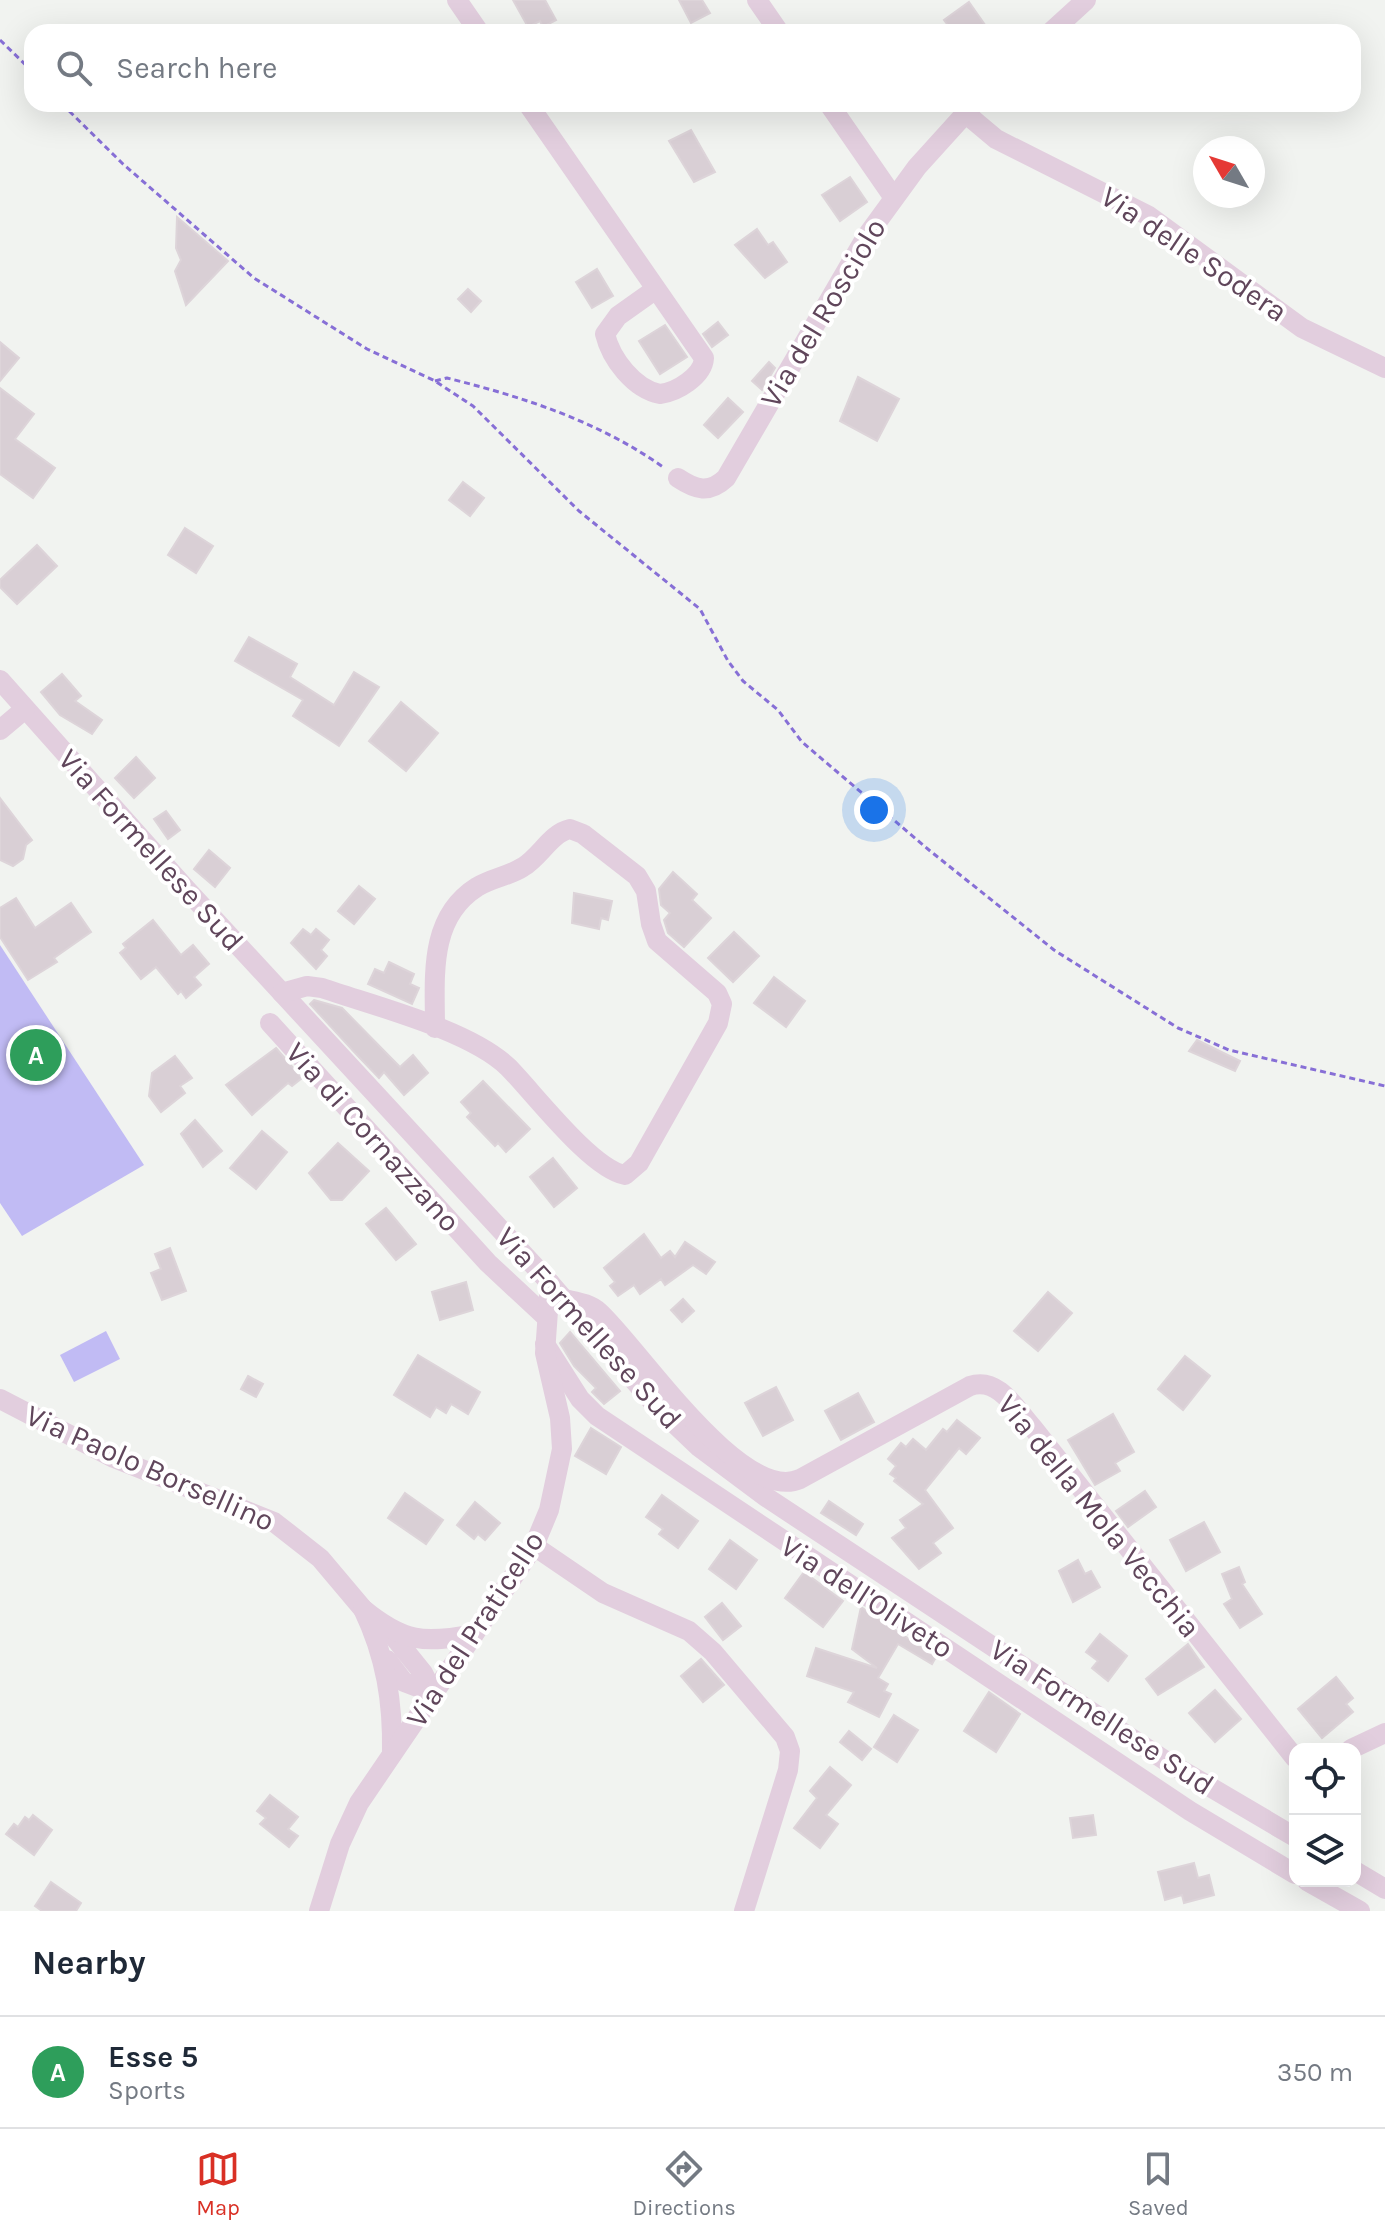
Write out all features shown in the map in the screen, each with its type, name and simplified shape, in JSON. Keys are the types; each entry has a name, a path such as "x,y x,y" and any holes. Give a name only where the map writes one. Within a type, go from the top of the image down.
{"street":[{"path":"457,0 474,24"},
{"path":"757,0 774,24"},
{"path":"1060,24 1086,0"},
{"path":"534,112 704,358 700,370 665,394 639,385 619,363 606,339 607,330 623,312 656,289"},
{"path":"835,112 894,198"},
{"name":"Via del Rosciolo","path":"678,478 703,490 715,488 726,478 819,313 894,198 967,112"},
{"name":"Via delle Sodera","path":"973,112 996,139 1149,216 1310,333 1385,368"},
{"name":"Via Formellese Sud","path":"0,680 282,993 550,1283 672,1422 766,1497 1166,1761 1289,1833"},
{"path":"0,730 25,709"},
{"path":"282,993 315,987 435,1028 496,1057 559,1124 609,1167 625,1175 639,1163 718,1023 722,1004 717,993 657,941 641,880 583,834 570,829 559,834 522,868 474,889 451,912 436,955 435,1028"},
{"name":"Via di Cornazzano","path":"270,1023 477,1252 546,1317"},
{"name":"Via del Praticello","path":"319,1911 346,1830 392,1754 534,1546 549,1510 562,1449 560,1418 548,1372 545,1344 550,1283"},
{"name":"Via della Mola Vecchia","path":"564,1299 584,1304 601,1314 692,1420 724,1447 777,1482 800,1479 973,1384 994,1387 1033,1428 1289,1750"},
{"name":"Via dell'Oliveto","path":"545,1344 580,1399 597,1416 1190,1811 1289,1870"},
{"name":"Via Paolo Borsellino","path":"0,1399 114,1458 274,1522 320,1558 384,1638"},
{"path":"534,1546 603,1593 689,1631 709,1648 785,1737 790,1751 788,1770 744,1911"},
{"path":"384,1638 421,1640 474,1634"},
{"path":"384,1638 404,1682 433,1693"},
{"path":"384,1638 391,1703 392,1754"},
{"path":"1361,1744 1385,1733"},
{"path":"1361,1875 1385,1889"},
{"path":"1318,1887 1360,1911"}],"path":[{"path":"0,40 24,63"},
{"path":"70,112 123,164 254,278 367,349 435,381 491,421 579,511 700,609 736,671 778,710 802,742 929,850 1054,950 1178,1028 1229,1050 1385,1086"},
{"path":"435,381 447,378 494,390 590,424 639,450 678,478"}],"shaded area":[{"path":"0,945 144,1165 22,1236 0,1203"},
{"path":"106,1331 120,1359 74,1382 60,1355"}],"building":[{"path":"513,0 545,0 556,20 549,24 540,21 526,24"},
{"path":"679,0 702,0 710,13 691,23"},
{"path":"969,2 984,24 947,24 944,20"},
{"path":"691,130 715,172 694,182 669,141"},
{"path":"850,177 867,202 840,221 822,195"},
{"path":"177,217 228,261 186,305 175,271 181,260 176,248"},
{"path":"757,229 768,245 773,242 787,262 765,278 735,245"},
{"path":"597,269 613,296 592,308 576,282"},
{"path":"468,289 481,301 471,312 458,299"},
{"path":"718,322 728,335 712,347 703,334"},
{"path":"665,325 687,357 660,374 639,341"},
{"path":"0,342 19,358 0,381"},
{"path":"769,362 775,368 762,390 752,381"},
{"path":"858,377 899,399 877,441 840,421"},
{"path":"0,388 34,414 15,439 55,468 33,498 0,474"},
{"path":"728,398 743,412 718,438 704,425"},
{"path":"463,482 484,498 470,516 449,500"},
{"path":"185,528 213,546 196,573 168,555"},
{"path":"37,545 57,566 17,604 0,587 0,580"},
{"path":"249,637 297,664 290,677 334,705 354,672 379,687 339,746 293,716 303,700 235,661"},
{"path":"62,674 81,696 75,701 102,720 92,734 60,715 41,692"},
{"path":"401,702 438,733 406,771 369,741"},
{"path":"136,757 155,778 134,798 115,778"},
{"path":"0,798 32,840 26,845 23,859 13,866 0,860"},
{"path":"166,811 180,830 168,839 154,819"},
{"path":"209,850 230,868 215,887 194,869"},
{"path":"673,872 697,894 692,900 711,918 684,947 668,933 664,920 670,913 661,905 659,889"},
{"path":"359,886 375,899 354,924 338,911"},
{"path":"574,893 612,901 608,920 601,918 599,929 572,923"},
{"path":"16,898 35,928 71,903 91,932 54,958 57,962 28,980 0,937 0,908"},
{"path":"153,920 181,955 193,945 209,964 194,977 201,985 186,998 181,991 178,994 156,967 141,979 120,953 126,948 123,944"},
{"path":"303,929 311,935 316,929 329,940 321,950 327,956 316,969 291,943"},
{"path":"734,932 759,956 733,982 708,958"},
{"path":"389,962 414,974 410,984 419,988 412,1004 368,984 375,969 384,973"},
{"path":"774,977 805,1001 786,1027 754,1003"},
{"path":"314,1000 342,1008 400,1067 413,1055 428,1073 404,1095 384,1072 379,1078 357,1055 310,1004"},
{"path":"1197,1040 1240,1061 1235,1071 1189,1051"},
{"path":"276,1048 302,1078 292,1086 288,1083 252,1115 226,1085"},
{"path":"175,1056 192,1078 180,1086 185,1093 161,1112 149,1096 152,1073"},
{"path":"483,1081 530,1129 506,1152 498,1143 495,1146 467,1117 471,1113 461,1102"},
{"path":"195,1120 222,1151 203,1167 181,1134"},
{"path":"262,1131 287,1152 256,1189 230,1168"},
{"path":"338,1143 369,1171 342,1200 331,1200 309,1173"},
{"path":"553,1158 577,1188 554,1207 530,1177"},
{"path":"386,1208 416,1244 396,1260 366,1224"},
{"path":"644,1234 661,1258 670,1251 675,1257 685,1242 715,1262 706,1274 693,1265 665,1285 661,1279 640,1294 634,1285 618,1296 610,1286 615,1282 604,1268"},
{"path":"170,1248 186,1291 162,1300 151,1273 161,1269 155,1254"},
{"path":"466,1282 473,1310 440,1320 432,1292"},
{"path":"1048,1292 1072,1313 1038,1351 1014,1331"},
{"path":"683,1299 694,1311 682,1322 671,1310"},
{"path":"570,1332 620,1391 604,1404 592,1392 596,1388 574,1366 560,1343"},
{"path":"418,1355 480,1392 468,1414 451,1404 446,1413 436,1407 430,1417 394,1395"},
{"path":"1185,1356 1210,1376 1183,1410 1158,1389"},
{"path":"248,1376 263,1384 256,1397 241,1389"},
{"path":"776,1387 793,1420 763,1436 745,1403"},
{"path":"858,1393 874,1422 841,1440 825,1411"},
{"path":"1113,1414 1134,1452 1115,1463 1120,1471 1095,1485 1068,1440"},
{"path":"957,1420 980,1438 966,1454 959,1448 925,1490 953,1528 933,1543 941,1553 919,1569 892,1538 906,1528 900,1520 923,1504 894,1481 896,1478 890,1474 896,1466 888,1459 901,1443 906,1447 913,1439 926,1450 943,1429 947,1432"},
{"path":"591,1428 621,1447 606,1474 575,1456"},
{"path":"1145,1491 1156,1507 1128,1527 1116,1511"},
{"path":"405,1493 443,1520 426,1544 388,1518"},
{"path":"662,1495 698,1521 678,1548 659,1534 663,1529 646,1517"},
{"path":"829,1501 863,1524 856,1535 821,1513"},
{"path":"475,1502 500,1523 485,1540 478,1534 474,1539 457,1525"},
{"path":"1204,1522 1220,1552 1186,1571 1170,1540"},
{"path":"730,1540 757,1560 736,1589 709,1569"},
{"path":"1078,1560 1085,1574 1091,1571 1100,1587 1073,1602 1059,1571"},
{"path":"1239,1567 1245,1582 1242,1584 1262,1614 1240,1628 1224,1604 1232,1599 1222,1574"},
{"path":"804,1572 843,1601 823,1627 785,1598"},
{"path":"722,1603 741,1626 723,1640 705,1617"},
{"path":"861,1607 936,1657 932,1664 898,1644 878,1678 888,1684 884,1691 891,1694 879,1717 848,1702 854,1692 807,1676 816,1648 877,1668 852,1649"},
{"path":"1100,1634 1127,1656 1108,1681 1092,1668 1098,1661 1086,1652"},
{"path":"1188,1644 1204,1667 1158,1695 1146,1679"},
{"path":"701,1659 724,1685 703,1702 681,1676"},
{"path":"1336,1677 1353,1698 1346,1704 1353,1712 1322,1738 1298,1709"},
{"path":"1215,1690 1241,1719 1215,1742 1189,1713"},
{"path":"989,1692 1020,1714 996,1752 964,1731"},
{"path":"894,1715 918,1730 897,1762 874,1747"},
{"path":"849,1731 871,1749 862,1760 840,1742"},
{"path":"830,1767 851,1785 826,1815 838,1824 820,1848 794,1828 817,1798 810,1791"},
{"path":"270,1795 298,1817 288,1829 298,1836 289,1847 260,1824 266,1818 257,1811"},
{"path":"33,1815 52,1830 34,1855 6,1834 14,1824 18,1827 25,1817 29,1820"},
{"path":"1093,1815 1096,1835 1073,1838 1070,1818"},
{"path":"1194,1863 1198,1878 1209,1875 1214,1895 1184,1903 1182,1895 1165,1900 1158,1872"},
{"path":"51,1882 81,1903 76,1911 42,1911 35,1906"}],"place":[{"name":"Esse 5","path":"36,1055"}]}
